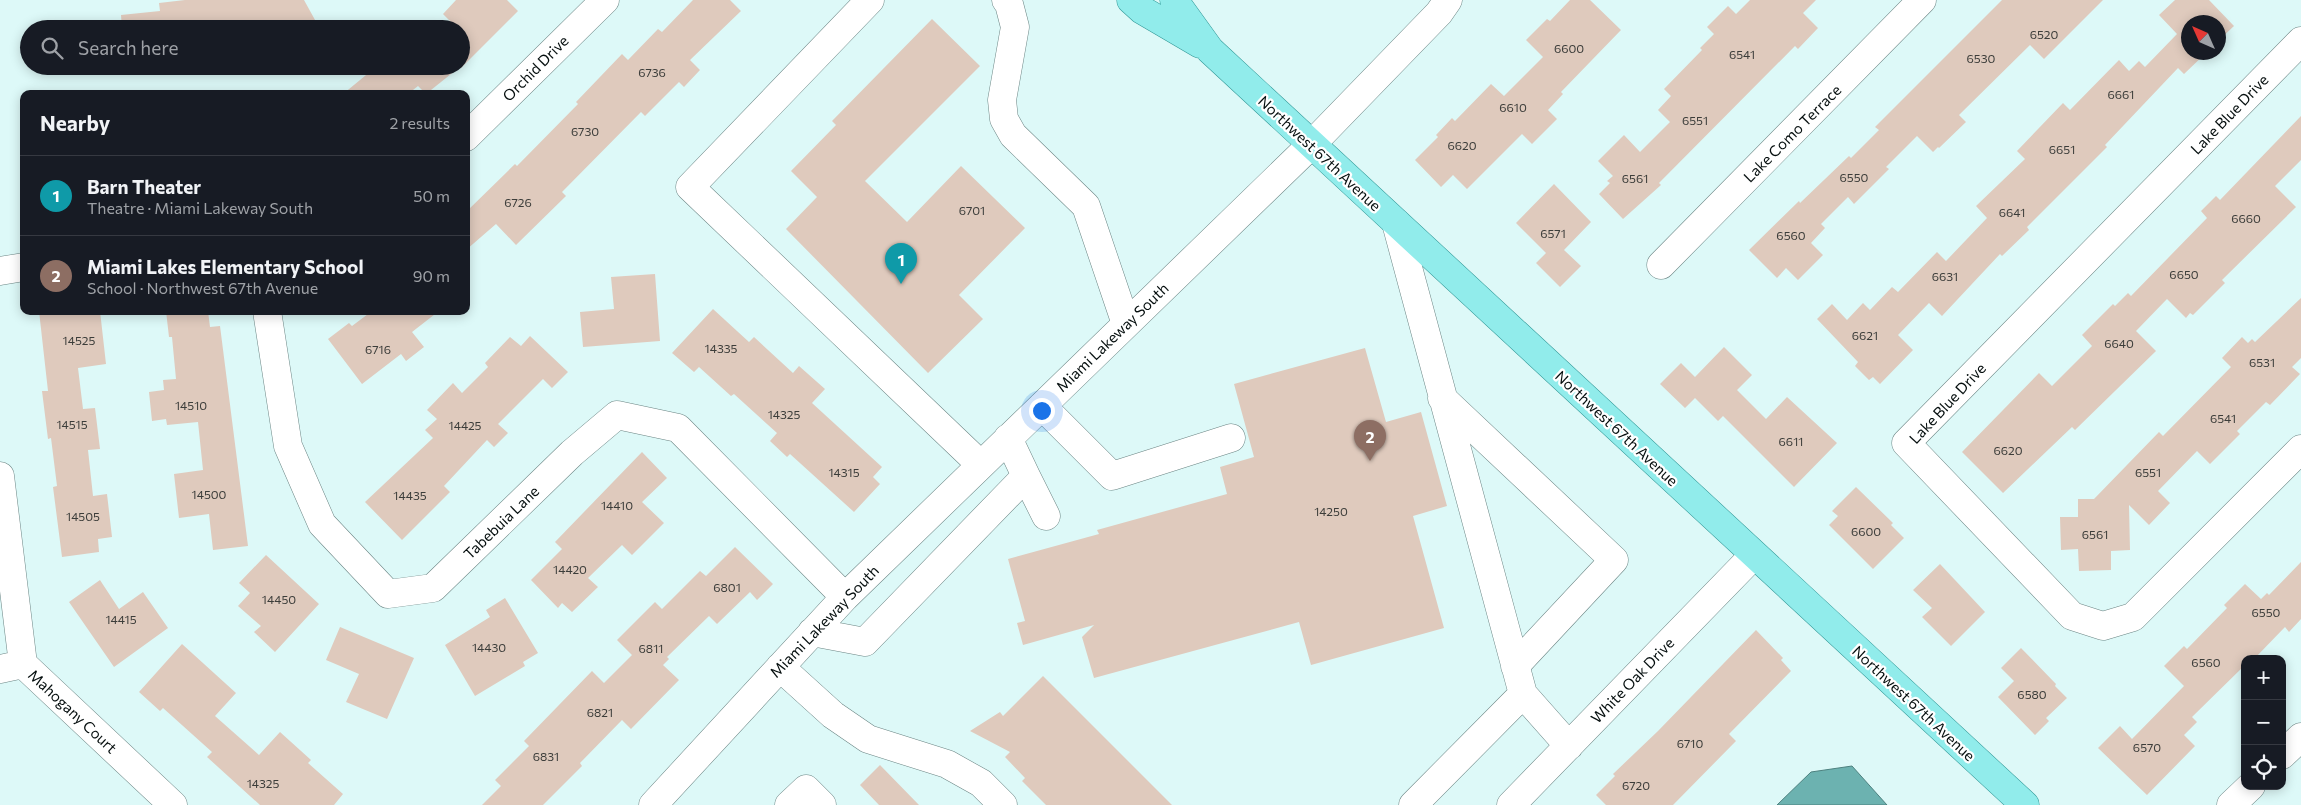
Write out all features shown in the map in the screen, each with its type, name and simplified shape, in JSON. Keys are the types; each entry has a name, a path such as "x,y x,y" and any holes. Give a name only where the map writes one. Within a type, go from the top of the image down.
{"main road":[{"name":"Northwest 67th Avenue","path":"1131,0 1142,10 1210,50"},
{"name":"Northwest 67th Avenue","path":"1174,0 1210,50 2025,805"}],"street":[{"name":"Orchid Drive","path":"470,133 605,0"},
{"path":"870,0 690,187 980,465"},
{"path":"1006,0 1009,4 1015,27 1002,100 1004,119 1013,135 1086,206 1126,324"},
{"name":"Miami Lakeway South","path":"653,805 845,597 1311,144 1440,13 1448,0"},
{"name":"Lake Como Terrace","path":"1661,265 1922,0"},
{"name":"Lake Blue Drive","path":"2301,41 1906,443 2072,616 2103,626 2133,617 2301,449"},
{"path":"1396,223 1523,694 1569,746"},
{"path":"0,272 20,268"},
{"name":"Tabebuia Lane","path":"267,315 288,446 322,524 388,594 433,588 572,453 617,415 678,428 845,597"},
{"path":"1442,398 1614,560 1515,666"},
{"path":"1042,406 1112,476 1231,438"},
{"path":"1008,438 1046,516"},
{"name":"Mahogany Court","path":"0,476 12,666 173,805"},
{"path":"812,632 866,642 1026,476"},
{"name":"White Oak Drive","path":"1511,805 1754,555"},
{"path":"780,667 833,715 868,740 947,764 981,783 1003,805"},
{"path":"1412,805 1523,694"},
{"path":"2286,751 2301,737"},
{"path":"789,805 806,789 822,805"},
{"path":"2232,805 2247,790"}],"water":[{"path":"1852,766 1887,805 1777,805 1811,772"}],"building":[{"path":"185,0 304,0 315,20 121,20 121,15 160,11 159,3"},
{"path":"456,0 507,0 518,11 470,59 470,20 449,20 443,14"},
{"path":"693,0 730,0 741,11 690,60 700,70 684,87 679,82 645,116 641,112 562,192 566,196 516,245 496,224 470,247 470,208 515,164 517,166 578,104 576,102 622,54 628,60 658,29 662,32"},
{"path":"1570,0 1590,0 1621,30 1561,92 1563,94 1548,110 1557,119 1532,144 1522,134 1467,189 1453,175 1441,187 1415,160 1438,137 1436,135 1452,118 1455,121 1491,84 1504,96 1543,57 1526,40 1547,19 1550,21"},
{"path":"1750,0 1816,0 1803,13 1818,28 1798,49 1795,46 1659,183 1661,185 1623,219 1599,194 1610,183 1607,181 1613,176 1598,161 1624,135 1640,152 1670,122 1658,110 1671,96 1664,89 1702,50 1700,48 1714,34 1707,27 1728,6 1736,14"},
{"path":"2002,0 2103,0 2044,59 2030,45 1959,115 1966,122 1939,148 1933,152 1917,136 1886,167 1889,169 1854,204 1848,197 1821,224 1825,228 1811,243 1823,255 1798,280 1786,268 1777,278 1749,250 1799,201 1800,203 1849,156 1851,158 1879,130 1875,127"},
{"path":"2175,0 2209,0 2223,15 2181,15 2181,60 2199,60 2184,74 2178,68 2105,145 2107,147 2027,227 2029,230 2002,256 2000,254 1942,316 1929,303 1898,335 1913,350 1880,384 1873,377 1869,380 1855,366 1858,362 1817,319 1832,304 1847,320 1863,303 1870,310 1892,287 1898,292 1937,252 1946,261 1987,218 1976,206 2025,159 2017,151 2063,103 2070,110 2119,60 2129,71 2139,61 2145,67 2177,34 2159,15"},
{"path":"2226,18 2234,26 2226,34"},
{"path":"932,19 980,66 865,181 907,222 961,166 1025,228 959,295 983,319 928,373 786,229 817,197 791,171 836,125 832,121"},
{"path":"366,75 450,75 431,90 422,90 418,86 413,90 348,90"},
{"path":"2301,116 2301,160 2275,186 2296,207 2222,280 2225,283 2193,315 2190,313 2186,318 2167,299 2136,331 2156,351 2075,430 2072,427 2003,493 1962,452 2039,373 2052,386 2092,346 2082,335 2113,304 2115,306 2128,293 2131,296 2207,218 2201,211 2216,196 2220,200"},
{"path":"1554,184 1591,222 1564,250 1581,266 1560,287 1536,263 1546,253 1516,223"},
{"path":"655,274 660,341 583,347 580,312 614,309 611,277"},
{"path":"2301,298 2301,358 2292,367 2300,374 2270,405 2266,402 2237,431 2240,434 2210,464 2197,451 2158,491 2170,503 2149,525 2129,505 2130,550 2111,551 2111,570 2079,571 2078,549 2061,550 2060,517 2078,517 2078,499 2094,499 2159,432 2163,436 2231,367 2222,358 2242,337 2248,343 2252,339 2255,342"},
{"path":"713,309 749,342 754,337 793,373 799,366 825,389 812,403 882,467 873,477 880,484 854,512 790,454 787,457 770,441 777,433 734,394 731,396 699,367 694,372 672,353"},
{"path":"39,315 100,315 106,364 78,368 83,409 95,408 100,449 88,450 93,496 107,494 112,537 98,539 99,552 62,557 53,487 57,486 51,438 48,439 42,391 48,391"},
{"path":"166,315 208,315 210,327 220,326 248,546 213,550 209,514 179,518 174,474 203,470 198,422 167,425 166,419 152,421 149,392 164,390 163,380 176,379 172,337 169,337"},
{"path":"367,315 434,315 412,332 424,347 406,361 401,354 362,384 328,339 349,323 352,326"},
{"path":"530,336 568,372 552,388 543,379 498,424 508,433 494,447 487,440 444,486 450,492 402,540 365,502 433,438 425,430 437,419 427,410 453,383 462,393 488,367 485,363 510,337 521,346"},
{"path":"1724,347 1752,375 1737,390 1766,419 1787,397 1837,443 1794,487 1723,416 1718,421 1695,398 1685,408 1660,384 1681,363 1695,377"},
{"path":"1365,348 1386,422 1421,412 1447,506 1413,516 1444,628 1311,665 1299,622 1094,678 1082,637 1094,625 1023,645 1017,623 1025,621 1008,559 1099,534 1097,530 1227,494 1220,467 1254,457 1234,384"},
{"path":"642,452 667,478 642,502 664,523 632,555 622,545 588,578 598,587 572,612 562,603 558,608 531,580 562,549 555,542"},
{"path":"1856,487 1893,523 1891,525 1904,538 1873,569 1829,525 1838,516 1832,511"},
{"path":"735,547 773,584 757,600 750,592 717,624 709,616 667,657 669,659 663,665 679,680 631,729 622,720 580,763 582,766 543,805 482,805 501,786 495,780 529,746 524,741 592,671 604,683 632,655 617,640 655,602 662,609 700,571 706,576"},
{"path":"266,555 319,604 275,652 254,632 261,626 238,606 250,593 239,583"},
{"path":"2301,562 2301,619 2289,632 2285,627 2258,655 2241,655 2241,669 2192,717 2197,722 2184,735 2195,746 2147,795 2098,748 2120,726 2132,739 2184,686 2164,666 2184,646 2187,649 2227,608 2224,605 2245,584 2261,599 2267,593 2269,595"},
{"path":"1940,564 1985,612 1951,646 1922,617 1932,608 1913,590"},
{"path":"100,580 119,609 143,592 168,628 114,667 69,602"},
{"path":"505,598 538,653 523,662 525,666 475,696 445,645 490,617 486,610"},
{"path":"340,627 414,658 387,719 346,702 359,674 326,660"},
{"path":"1756,630 1783,658 1781,660 1791,671 1729,734 1736,741 1673,805 1606,805 1596,795 1615,776 1613,774 1658,731"},
{"path":"182,644 236,693 215,716 259,755 280,732 311,760 308,763 343,794 334,805 260,805 207,757 212,752 163,708 160,711 139,692"},
{"path":"2021,648 2067,698 2046,718 2049,721 2035,735 1998,697 2014,681 2001,668"},
{"path":"1043,676 1172,805 1046,805 1022,781 1025,778 1005,757 1010,752 970,731 1000,712 1003,716"},
{"path":"880,765 919,805 879,805 860,785"}],"place":[{"name":"Barn Theater","path":"901,284"},
{"name":"Miami Lakes Elementary School","path":"1370,461"}]}
